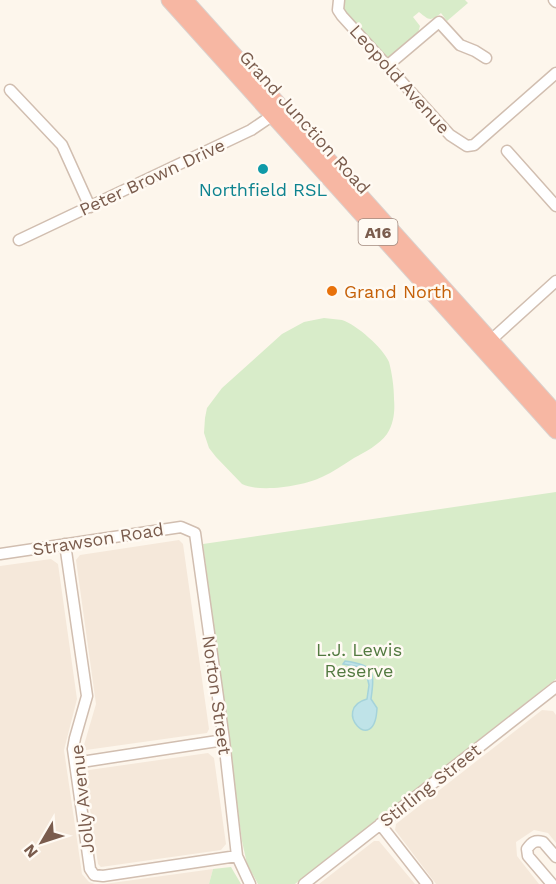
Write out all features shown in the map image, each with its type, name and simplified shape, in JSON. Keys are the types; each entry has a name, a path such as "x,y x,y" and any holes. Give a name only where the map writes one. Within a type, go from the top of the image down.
{"highway":[{"name":"Grand Junction Road","path":"169,0 278,112"},
{"name":"Grand Junction Road","path":"185,0 278,112 486,344 556,431"},
{"name":"Grand Junction Road","path":"486,344 556,413"}],"street":[{"name":"Leopold Avenue","path":"339,0 338,9 342,15 450,135 467,146 474,145 556,73"},
{"path":"387,66 439,22 460,45 486,57"},
{"path":"10,90 62,145 90,207"},
{"name":"Peter Brown Drive","path":"19,240 251,130 278,112"},
{"path":"507,151 556,206"},
{"path":"486,344 556,280"},
{"name":"Strawson Road","path":"0,554 181,527 195,533"},
{"name":"Norton Street","path":"195,533 224,740 237,856 250,884"},
{"name":"Jolly Avenue","path":"65,544 87,696 73,749 90,869 94,875 103,876 237,856"},
{"name":"Stirling Street","path":"304,884 554,692"},
{"path":"75,763 224,740"},
{"path":"381,824 427,884"},
{"path":"552,884 528,856 527,849 537,840 543,842 556,857"}],"shaded area":[{"path":"179,540 183,544 209,729 207,733 86,750 84,745 96,704 76,560 80,555"},
{"path":"51,559 58,564 77,699 64,750 82,874 89,882 95,884 0,884 0,566"},
{"path":"542,710 553,711 556,715 556,843 548,833 534,830 516,842 517,856 539,884 436,884 395,830 396,824"},
{"path":"208,753 214,758 226,844 221,850 101,867 98,864 85,774 89,770"},
{"path":"374,841 379,841 415,884 319,884"},
{"path":"213,869 209,884 104,884"}],"green space":[{"path":"345,0 465,0 468,3 447,21 441,13 430,19 419,12 413,17 420,26 418,33 391,57 387,57 345,16 343,6"},
{"path":"324,318 342,320 355,326 376,344 389,362 394,412 389,430 384,438 372,448 314,480 294,486 270,488 250,487 242,484 209,448 204,433 207,408 222,388 282,334 304,322"},
{"name":"L.J. Lewis Reserve","path":"556,492 556,679 295,884 258,884 247,864 242,841 203,544"},
{"path":"231,867 241,884 209,884 213,869"}],"water":[{"path":"345,661 367,667 372,676 371,699 377,708 374,722 369,729 363,730 353,719 353,712 357,704 367,699 369,685 366,672 360,667 343,664"}],"place":[{"name":"Northfield RSL","path":"263,169"},
{"name":"Grand North","path":"332,291"}]}
